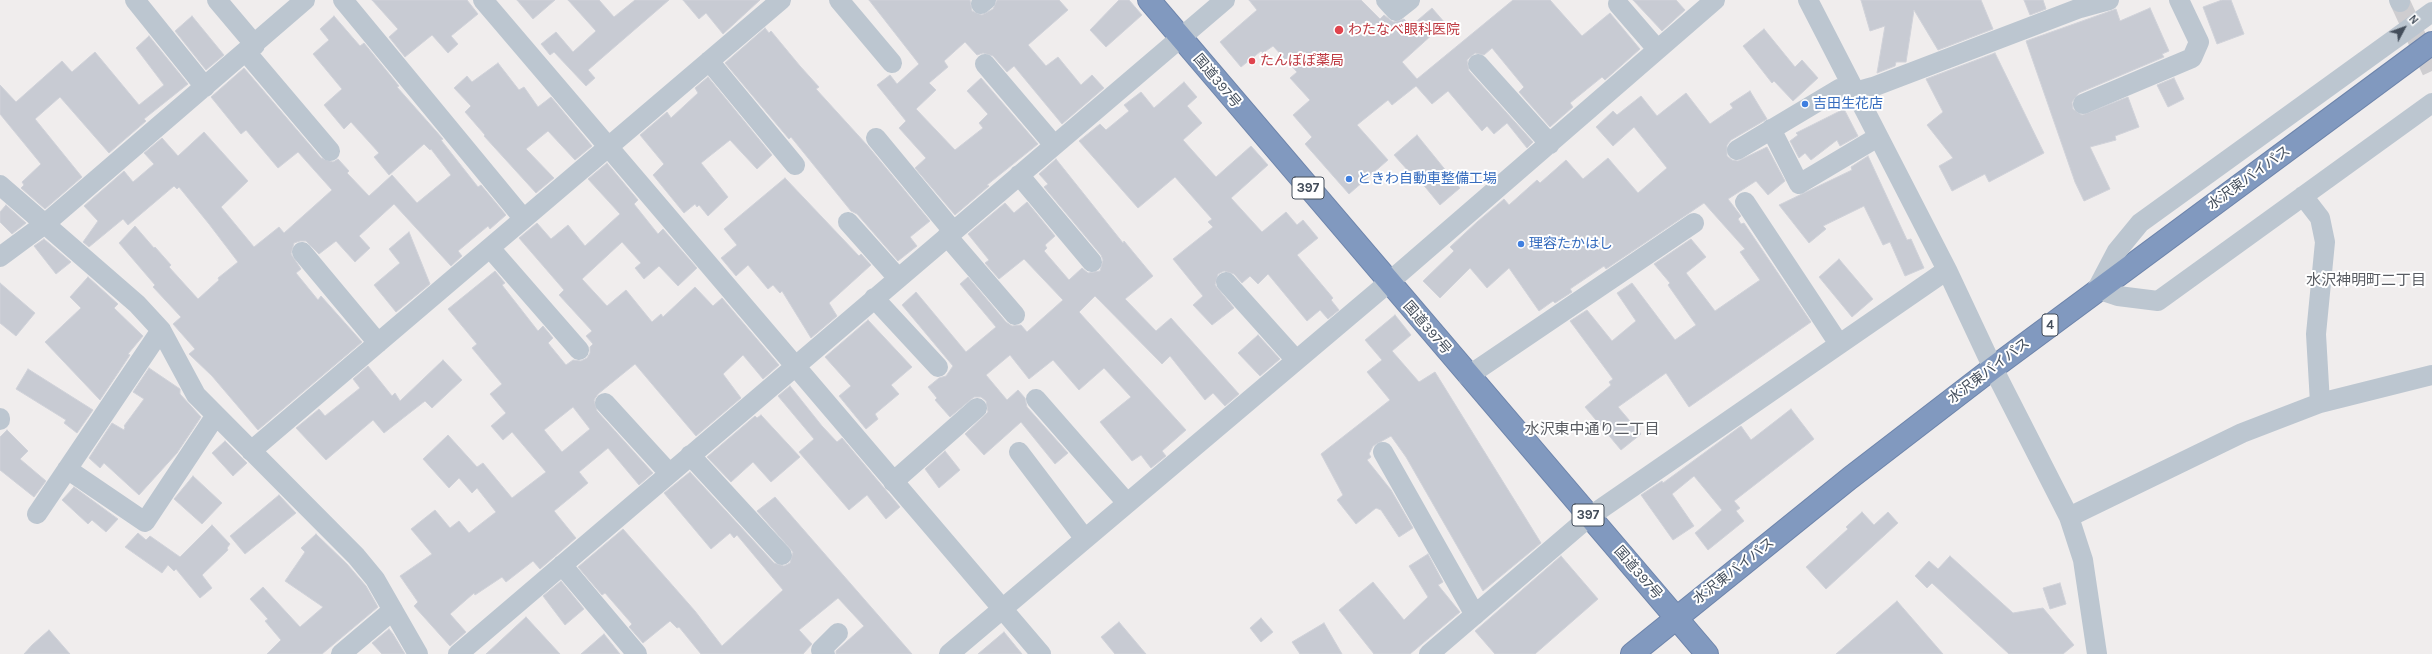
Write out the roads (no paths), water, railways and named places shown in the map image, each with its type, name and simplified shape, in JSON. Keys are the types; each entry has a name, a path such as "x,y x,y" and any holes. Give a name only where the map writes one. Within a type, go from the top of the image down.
{"highway":[{"name":"国道397号","path":"1149,0 1388,283 1676,616 1707,654"},
{"name":"水沢東バイパス","path":"1632,654 1676,616 1993,368 2097,289 2432,43"}],"street":[{"path":"135,0 205,87"},
{"path":"217,0 250,49 330,151"},
{"path":"0,257 46,223 250,49 305,0"},
{"path":"343,0 523,218"},
{"path":"483,0 1041,654"},
{"path":"839,0 892,62"},
{"path":"458,654 1225,0"},
{"path":"1386,0 1396,11 1410,0"},
{"path":"950,654 1085,538 1388,283 1715,0"},
{"path":"1808,0 1947,270 1993,368 2069,517 2083,560 2097,654"},
{"path":"1737,150 1840,89 1855,92 1923,69 2080,8 2109,0"},
{"path":"2083,104 2192,58 2199,42 2179,0"},
{"path":"251,451 709,61 777,1"},
{"path":"1618,4 1657,49"},
{"path":"2432,12 2140,223 2117,251 2097,289 2118,296 2158,302 2432,103"},
{"path":"709,61 795,165"},
{"path":"985,64 1054,145"},
{"path":"1478,64 1550,144"},
{"path":"1772,129 1799,184 1878,137"},
{"path":"876,138 1015,315"},
{"path":"1019,175 1092,262"},
{"path":"0,185 46,223 137,304 161,330 196,395 356,556 375,579 418,654"},
{"path":"2303,196 2320,218 2325,242 2316,334 2320,403"},
{"path":"1744,202 1839,344"},
{"path":"848,222 898,278"},
{"path":"1468,376 1694,223"},
{"path":"490,248 579,350"},
{"path":"302,252 378,343"},
{"path":"1429,654 1589,517 1947,270"},
{"path":"1226,282 1296,360"},
{"path":"874,298 938,367"},
{"path":"37,514 161,330"},
{"path":"2069,517 2242,433 2320,403 2432,375"},
{"path":"1036,399 1127,503"},
{"path":"605,403 669,473"},
{"path":"893,482 977,408"},
{"path":"67,469 145,522 216,415"},
{"path":"1019,452 1085,538"},
{"path":"1384,452 1475,615"},
{"path":"690,455 782,555"},
{"path":"562,565 637,654"},
{"path":"341,654 393,610"},
{"path":"825,654 821,650 838,633"}],"tunnel":[{"path":"2400,2 2432,71"}],"place":[{"name":"わたなべ眼科医院","path":"1339,30"},
{"name":"たんぽぽ薬局","path":"1252,61"},
{"name":"吉田生花店","path":"1805,104"},
{"name":"ときわ自動車整備工場","path":"1349,179"},
{"name":"理容たかはし","path":"1521,244"}],"district":[{"name":"水沢神明町二丁目","path":"2366,281"},
{"name":"水沢東中通り二丁目","path":"1592,430"}]}
